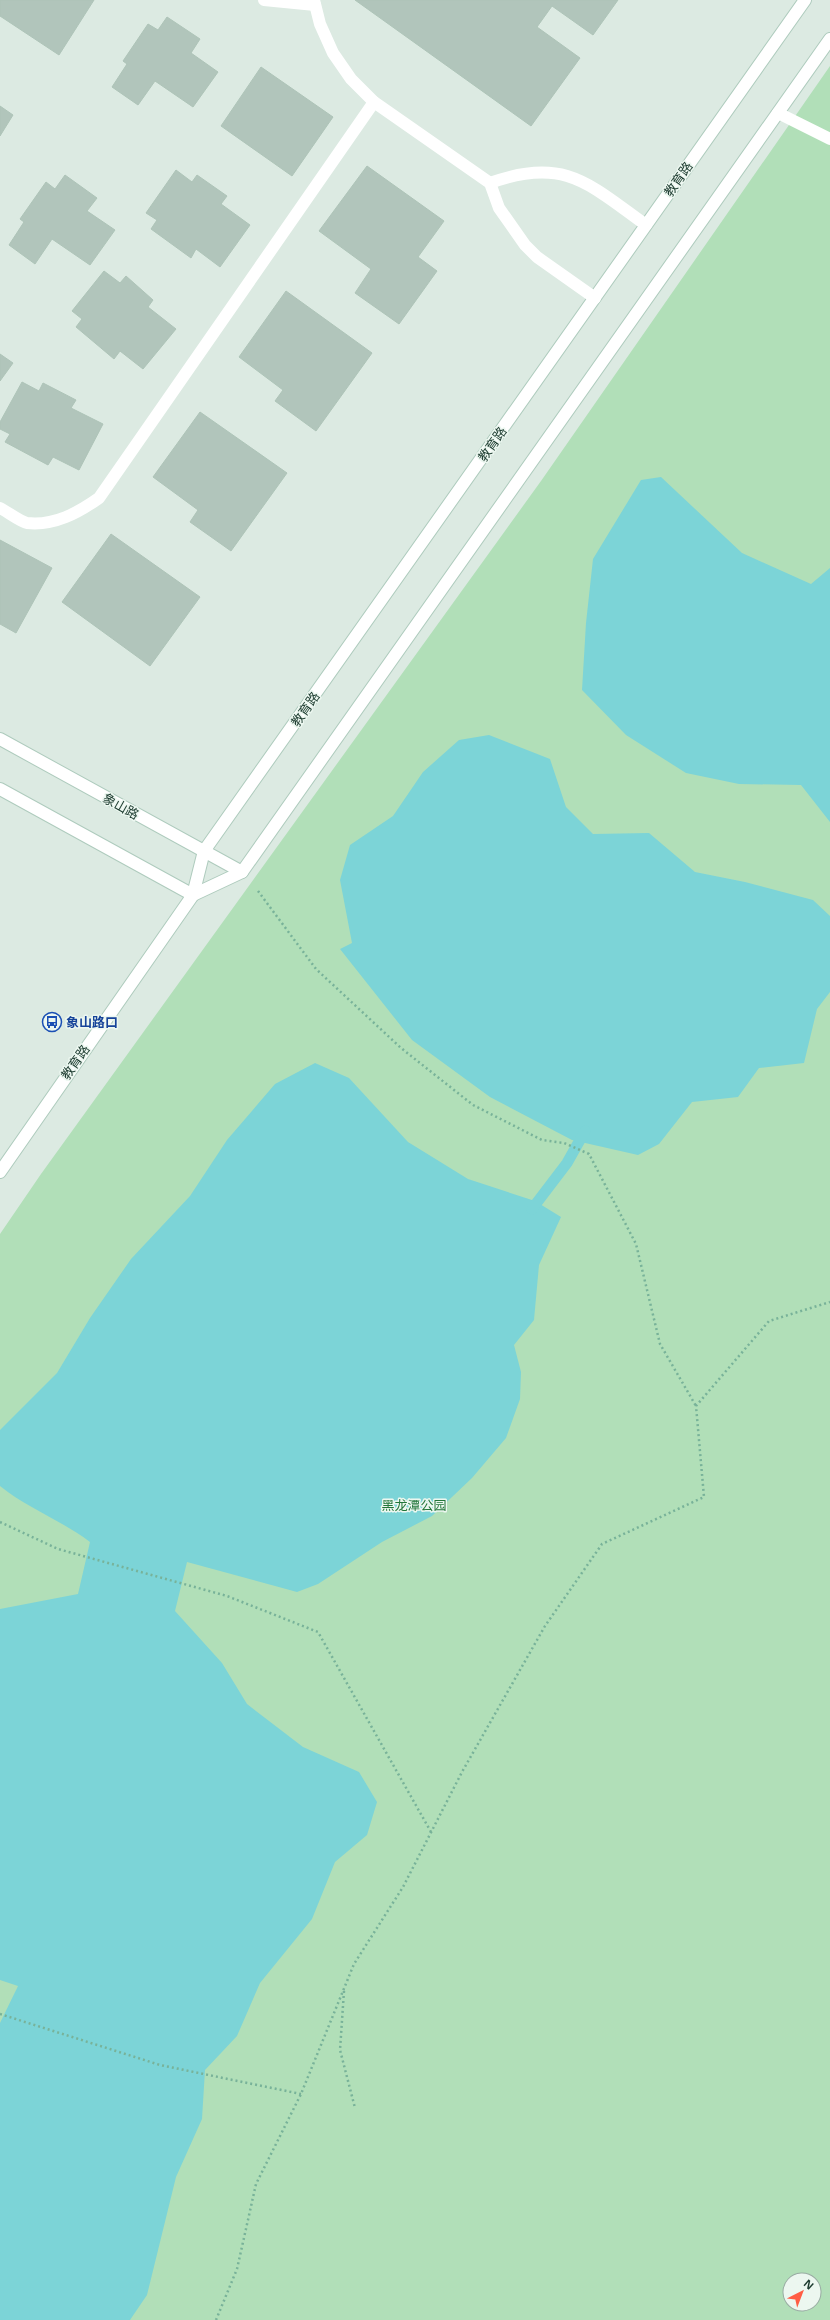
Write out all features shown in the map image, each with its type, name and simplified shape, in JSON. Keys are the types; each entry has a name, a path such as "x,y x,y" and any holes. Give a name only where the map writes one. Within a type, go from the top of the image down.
{"street":[{"path":"264,0 315,2 320,24 333,53 351,79 374,102 490,183 499,208 525,245 537,257 595,298"},
{"name":"教育路","path":"0,1172 193,895 204,851 805,0"},
{"name":"教育路","path":"193,895 242,872 830,39"},
{"path":"0,508 26,522 46,522 66,518 83,510 99,498 374,102"},
{"path":"778,113 830,139"},
{"path":"490,183 510,175 531,172 569,176 584,181 646,225"},
{"name":"象山路","path":"0,739 242,872"},
{"path":"0,789 193,895"}],"path":[{"path":"216,2320 237,2269 256,2184 301,2094 354,1964 403,1887 462,1772 545,1626 602,1544 704,1497 696,1406 660,1344 636,1244 589,1154 564,1143 542,1140 473,1105 402,1048 316,969 242,872"},
{"path":"696,1406 769,1322 830,1302"},
{"path":"0,1522 58,1549 227,1596 318,1632 431,1832"},
{"path":"344,1989 340,2050 355,2108"},
{"path":"0,2014 160,2065 301,2094"}],"green space":[{"name":"黑龙潭公园","path":"830,66 830,2320 0,2320 0,1234 41,1174 541,481"}],"water":[{"path":"661,477 742,553 811,584 830,568 830,822 801,785 739,784 686,773 626,735 582,690 586,623 593,559 641,480"},
{"path":"489,735 550,759 566,807 593,834 649,833 695,872 745,882 813,900 830,916 830,992 817,1009 804,1063 759,1068 738,1097 692,1102 659,1144 638,1155 572,1140 490,1097 412,1040 340,949 352,943 340,880 350,845 393,816 423,772 459,740"},
{"path":"315,1063 349,1078 408,1142 468,1179 535,1201 561,1217 539,1265 534,1320 514,1345 521,1372 520,1399 506,1438 472,1478 432,1516 382,1542 318,1584 297,1592 187,1562 175,1611 222,1663 247,1704 303,1747 359,1772 377,1802 367,1835 335,1862 312,1919 260,1983 237,2036 205,2070 202,2119 176,2177 147,2295 130,2320 0,2320 0,2023 18,1986 0,1980 0,1609 78,1594 90,1542 68,1527 21,1501 0,1486 0,1430 57,1373 90,1318 131,1259 190,1196 227,1140 275,1084"}],"building":[{"path":"0,0 94,0 59,55 0,16"},
{"path":"355,0 618,0 593,35 552,6 537,27 580,58 531,126"},
{"path":"167,17 200,39 191,53 218,72 193,107 155,81 138,105 112,87 127,64 123,61 148,24 158,30"},
{"path":"261,67 333,117 292,176 221,126"},
{"path":"0,106 13,115 0,136"},
{"path":"367,166 444,221 418,257 437,271 399,324 355,293 371,269 319,231"},
{"path":"176,170 192,182 197,175 227,196 221,204 250,225 220,267 196,249 191,258 151,229 157,220 146,213"},
{"path":"65,175 97,198 87,211 115,230 90,265 52,239 35,264 9,245 24,222 20,219 46,182 55,189"},
{"path":"104,271 120,283 126,276 153,300 148,307 176,329 143,369 120,351 114,359 76,327 82,319 72,311"},
{"path":"286,291 372,353 316,431 275,401 283,390 239,357"},
{"path":"0,354 13,363 0,381"},
{"path":"22,382 39,391 43,383 76,400 71,408 103,424 79,470 53,457 48,465 5,442 10,434 0,429 0,422"},
{"path":"200,412 287,473 231,551 190,522 198,510 153,477"},
{"path":"111,534 200,597 150,666 62,602"},
{"path":"0,540 52,568 16,633 0,624"}],"waterway":[{"path":"532,1209 567,1163 585,1131"}],"place":[{"name":"象山路口","path":"52,1022"}]}
